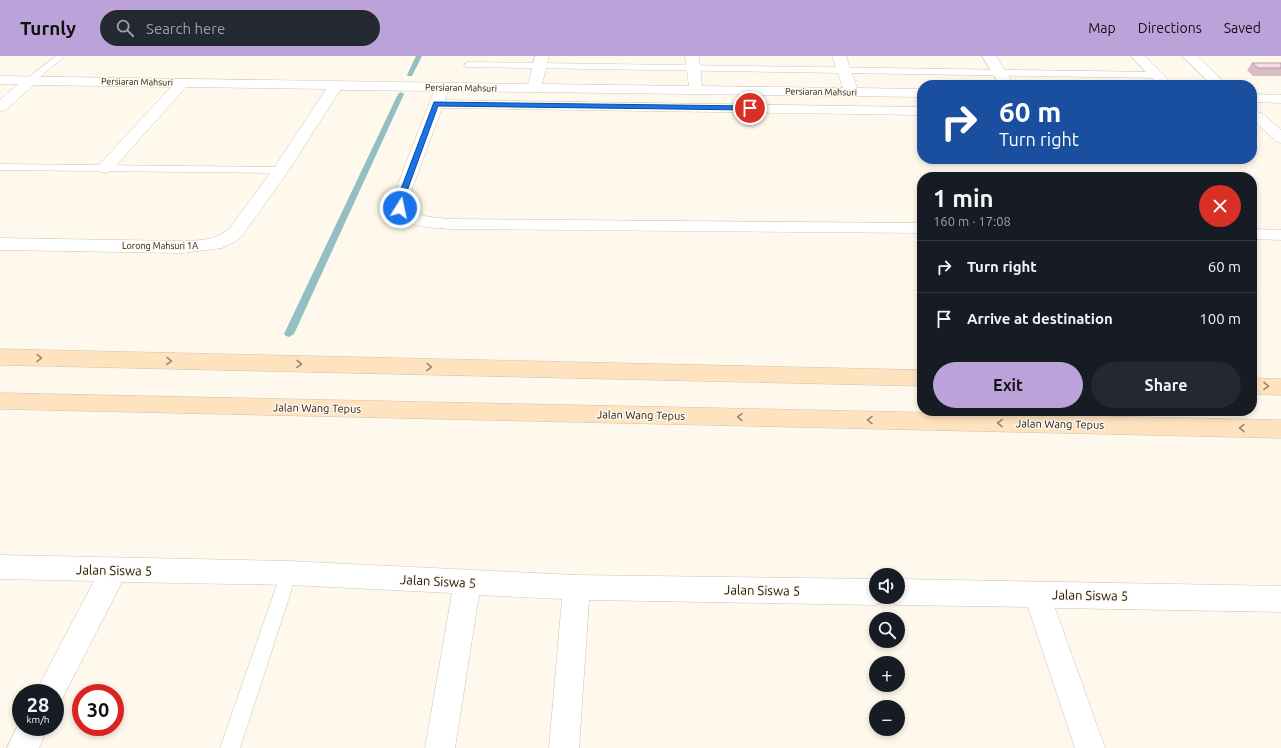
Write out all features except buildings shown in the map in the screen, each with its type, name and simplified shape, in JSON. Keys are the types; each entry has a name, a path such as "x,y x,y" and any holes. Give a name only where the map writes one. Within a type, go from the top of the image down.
{"main road":[{"path":"0,357 917,378"},
{"path":"1257,386 1281,387"},
{"name":"Jalan Wang Tepus","path":"0,401 1281,429"}],"street":[{"path":"839,56 851,92"},
{"path":"989,56 1005,80"},
{"path":"1138,56 1161,80"},
{"path":"1189,56 1215,80"},
{"path":"534,89 541,61"},
{"path":"693,62 696,90"},
{"name":"Persiaran Mahsuri","path":"0,80 443,88 917,93"},
{"path":"0,107 31,80"},
{"path":"105,168 182,83"},
{"name":"Lorong Mahsuri 1A","path":"0,244 183,248 216,244 229,238 236,232 281,170 335,86"},
{"path":"443,88 399,202 400,208 404,214 413,218 451,224 917,228"},
{"path":"1257,98 1281,99"},
{"path":"436,104 917,111"},
{"path":"1257,116 1275,116"},
{"path":"1257,118 1281,138"},
{"path":"1257,234 1281,235"},
{"name":"Jalan Siswa 5","path":"0,567 289,573 576,587 869,592"},
{"path":"55,684 114,570"},
{"path":"440,748 467,582"},
{"path":"564,748 576,587"},
{"name":"Jalan Siswa 5","path":"905,592 1281,599"},
{"path":"1037,594 1090,748"},
{"path":"22,748 28,736"}],"lane":[{"path":"31,80 61,56"},
{"path":"468,65 541,61 693,62 844,70 1000,73 1161,80"},
{"path":"0,167 281,170"},
{"path":"230,748 289,573"}],"waterway":[{"path":"410,75 419,56"},
{"path":"289,334 401,94"}],"route":[{"path":"400,208 399,202 436,104 750,108"}]}
